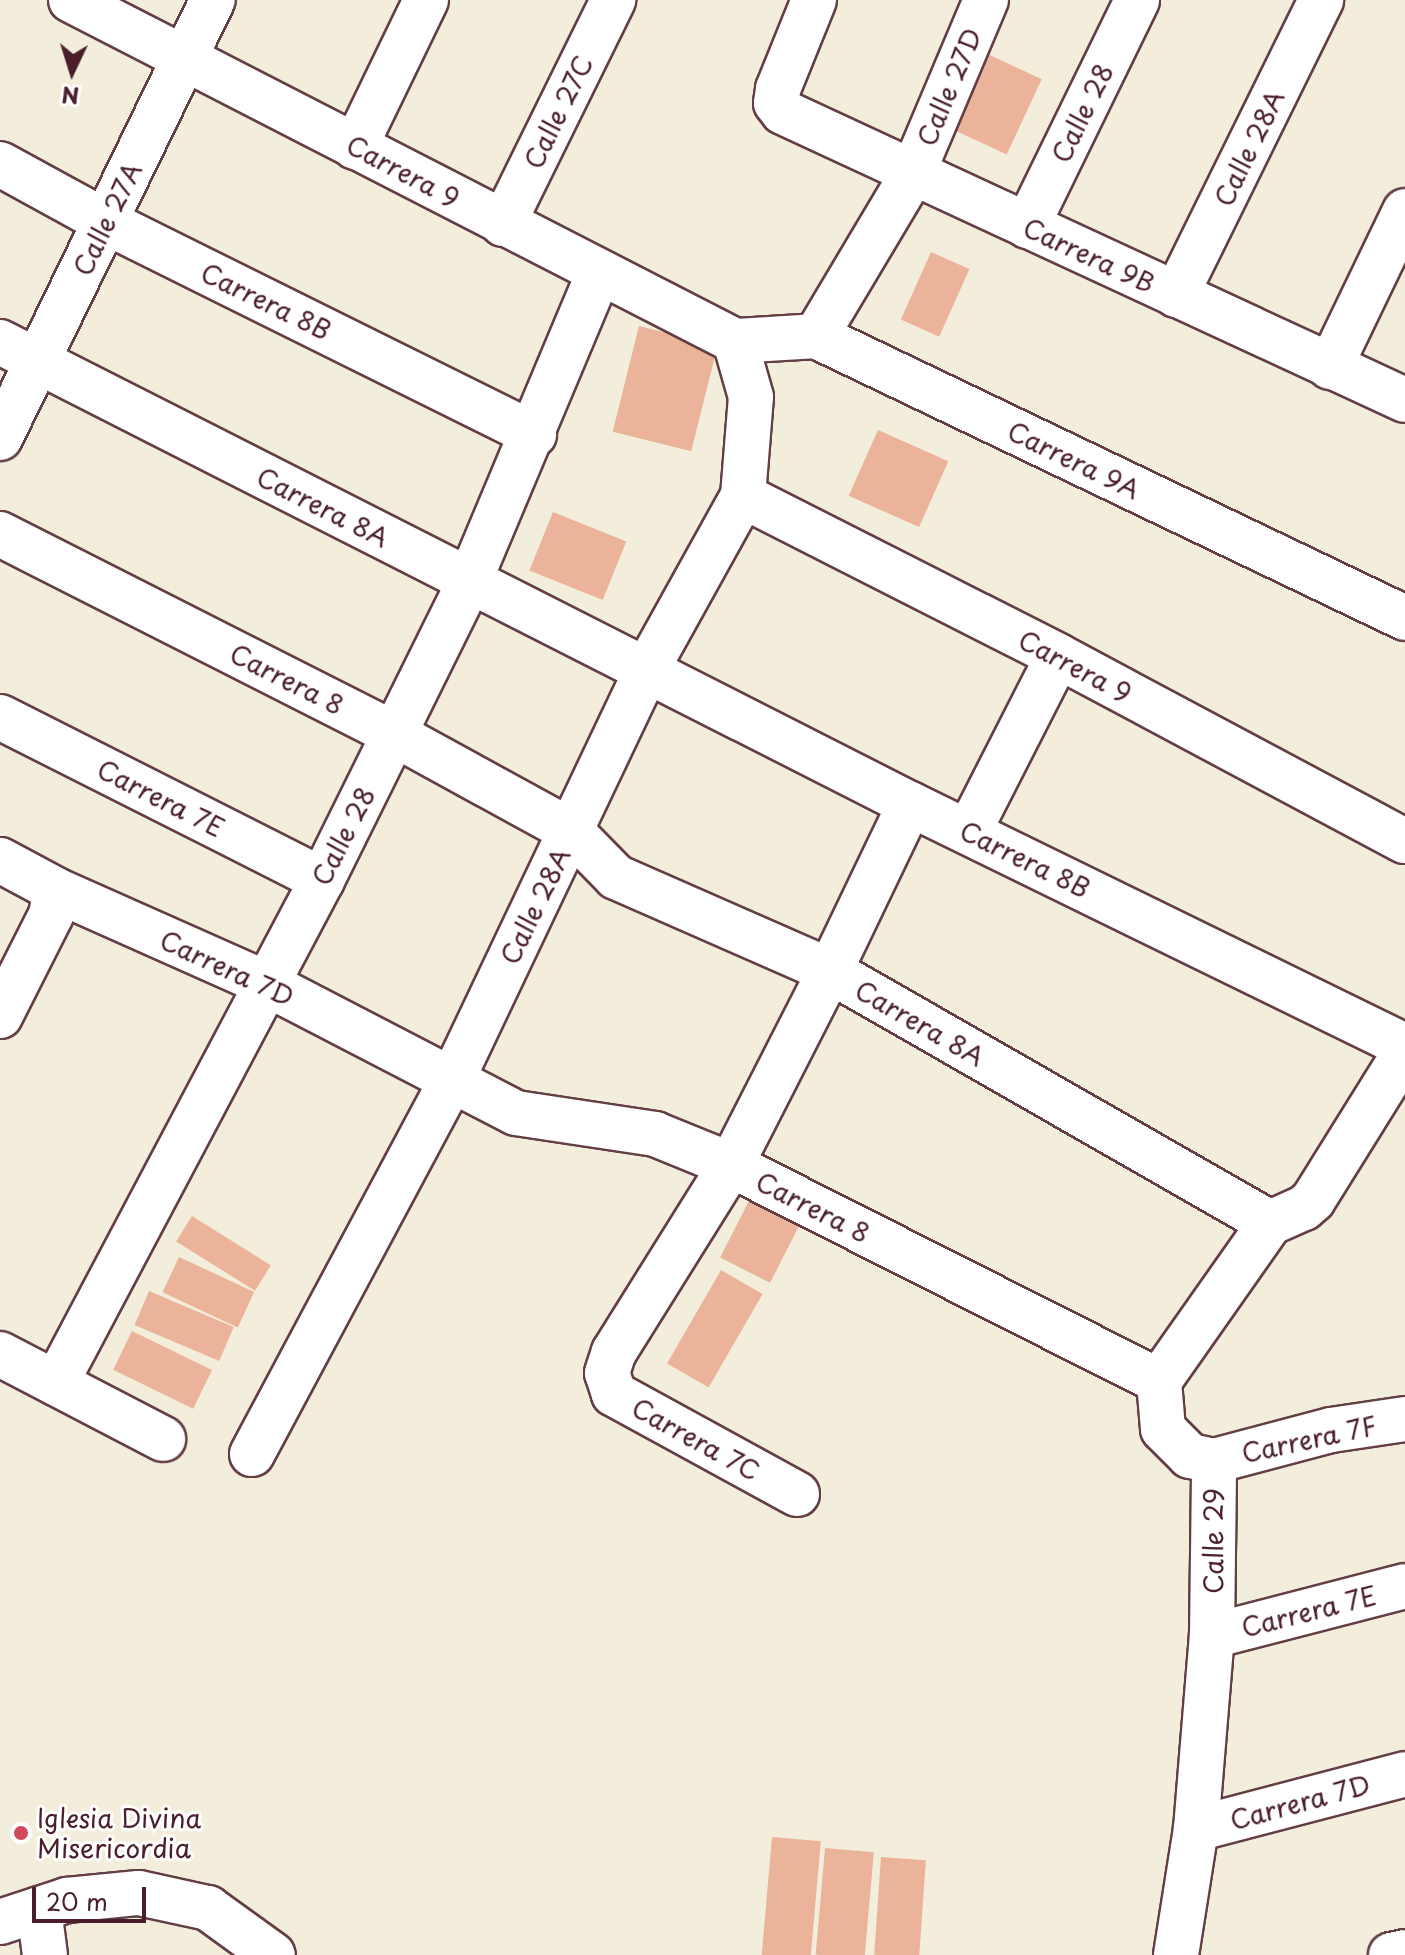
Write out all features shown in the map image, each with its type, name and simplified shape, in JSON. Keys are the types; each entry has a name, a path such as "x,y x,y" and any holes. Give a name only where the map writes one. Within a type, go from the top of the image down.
{"street":[{"name":"Carrera 9","path":"71,0 735,341"},
{"name":"Calle 27A","path":"0,438 213,0"},
{"path":"355,147 426,0"},
{"name":"Calle 27C","path":"503,224 613,0"},
{"name":"Carrera 9B","path":"814,0 778,89 776,103 783,112 912,175 1405,400"},
{"name":"Calle 27D","path":"912,175 986,0"},
{"name":"Calle 28","path":"1027,226 1137,0"},
{"name":"Calle 28A","path":"1176,295 1321,0"},
{"name":"Carrera 8B","path":"0,164 106,222 534,434"},
{"path":"816,336 912,175"},
{"path":"1330,367 1405,211"},
{"name":"Calle 28","path":"56,1383 322,880 469,582 534,434 599,273"},
{"name":"Carrera 9A","path":"735,341 816,336 1405,618"},
{"name":"Calle 28A","path":"252,1454 453,1078 647,669 743,496 751,397 735,341"},
{"name":"Carrera 8A","path":"0,342 469,582 647,669"},
{"name":"Carrera 9","path":"743,496 1058,656 1405,841"},
{"name":"Carrera 8","path":"0,534 394,734 571,831"},
{"path":"969,831 1058,656"},
{"name":"Carrera 8B","path":"647,669 910,804 1405,1049"},
{"name":"Carrera 7E","path":"0,717 322,880"},
{"path":"731,1165 830,971 910,804"},
{"name":"Carrera 8A","path":"571,831 616,877 830,971 1270,1223"},
{"name":"Carrera 7D","path":"0,860 56,890 267,984 453,1078"},
{"path":"0,1016 51,915 56,890"},
{"path":"1159,1381 1270,1223 1304,1208 1313,1200 1405,1049"},
{"name":"Carrera 8","path":"453,1078 516,1113 655,1134 731,1165 1159,1381"},
{"name":"Carrera 7C","path":"731,1165 614,1352 607,1373 614,1394 797,1494"},
{"path":"0,1354 163,1439"},
{"name":"Calle 29","path":"1159,1381 1163,1429 1190,1456 1214,1461 1212,1636 1196,1829 1176,1955"},
{"name":"Carrera 7F","path":"1214,1461 1331,1430 1404,1422"},
{"name":"Carrera 7E","path":"1212,1636 1405,1586"},
{"name":"Carrera 7D","path":"1196,1829 1405,1774"},
{"path":"45,1955 19,1916 67,1900 139,1893 208,1908 273,1955"},
{"path":"1391,1955 1405,1952"}],"building":[{"path":"981,51 1042,79 1007,155 946,126"},
{"path":"931,252 969,269 939,337 901,320"},
{"path":"639,326 718,346 691,451 613,432"},
{"path":"878,430 948,461 919,527 849,496"},
{"path":"553,512 626,542 603,600 529,570"},
{"path":"756,1187 806,1212 770,1283 720,1257"},
{"path":"192,1216 271,1265 255,1291 176,1241"},
{"path":"179,1257 254,1292 238,1327 163,1292"},
{"path":"721,1270 763,1294 709,1388 667,1364"},
{"path":"149,1291 234,1327 219,1361 135,1325"},
{"path":"132,1331 212,1370 193,1409 113,1370"},
{"path":"772,1837 821,1841 811,1955 762,1955"},
{"path":"825,1848 874,1852 865,1955 816,1955"},
{"path":"881,1857 926,1860 919,1955 874,1955"}],"place":[{"name":"Iglesia Divina Misericordia","path":"21,1833"}]}
